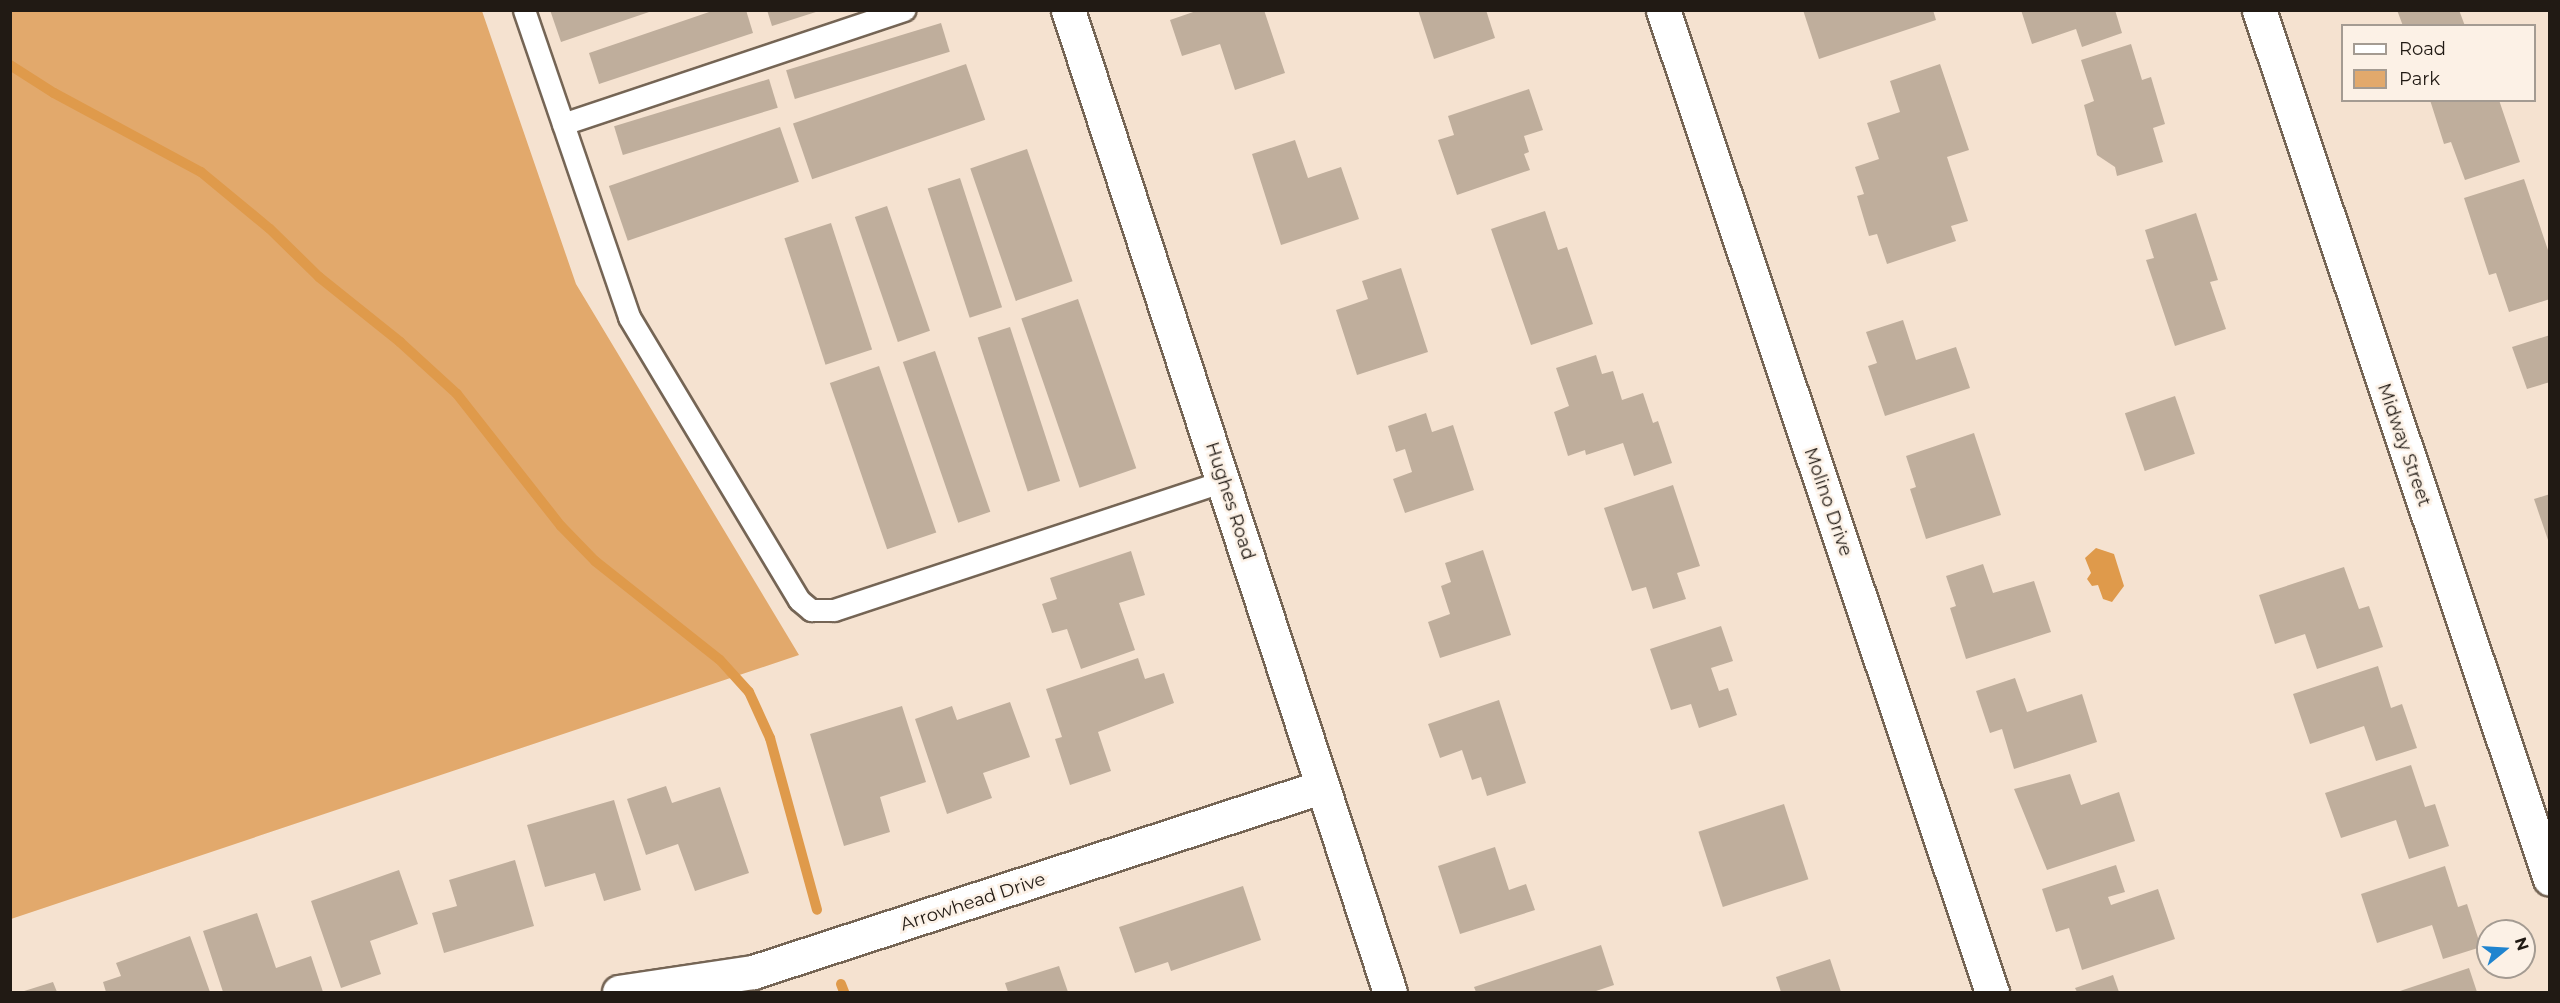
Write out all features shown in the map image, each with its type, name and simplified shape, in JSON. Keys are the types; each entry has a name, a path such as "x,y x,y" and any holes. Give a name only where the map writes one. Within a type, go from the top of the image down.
{"street":[{"name":"Hughes Road","path":"1068,10 1390,993"},
{"name":"Molino Drive","path":"1663,10 1992,993"},
{"name":"Midway Street","path":"2259,10 2550,879"},
{"name":"Arrowhead Drive","path":"619,993 753,972 1321,787"}],"lane":[{"path":"524,10 629,317 799,600 812,610 834,610 1224,481"},
{"path":"563,124 904,10"}],"green space":[{"path":"10,11 482,11 576,284 799,655 11,919"}],"shaded area":[{"path":"2096,548 2114,554 2124,586 2112,602 2103,599 2098,585 2092,586 2087,579 2091,573 2085,558"}],"building":[{"path":"550,10 652,10 652,11 561,42"},
{"path":"715,10 746,10 753,33 599,84 589,53"},
{"path":"767,10 819,10 819,11 772,26"},
{"path":"1199,10 1264,10 1285,73 1235,90 1220,44 1182,56 1170,20"},
{"path":"1418,10 1486,10 1495,38 1434,59"},
{"path":"1803,10 1933,10 1936,20 1819,59"},
{"path":"2021,10 2115,10 2122,33 2082,47 2076,29 2032,44"},
{"path":"2397,10 2459,10 2464,24 2402,24"},
{"path":"941,23 950,52 795,99 786,70"},
{"path":"2131,44 2142,80 2151,77 2165,124 2153,128 2163,162 2117,176 2115,167 2097,155 2084,105 2094,101 2081,60"},
{"path":"966,64 985,120 812,179 793,124"},
{"path":"1940,64 1969,150 1947,157 1968,221 1951,226 1956,241 1887,264 1877,234 1869,236 1857,196 1864,194 1855,167 1879,159 1867,123 1900,112 1890,81"},
{"path":"769,79 778,108 623,155 614,126"},
{"path":"1529,89 1543,130 1524,136 1529,152 1524,154 1530,170 1457,195 1438,140 1454,135 1448,116"},
{"path":"2431,102 2500,102 2520,162 2465,180 2451,142 2444,144"},
{"path":"780,127 799,182 628,241 609,186"},
{"path":"1295,140 1308,178 1341,167 1359,219 1281,245 1252,154"},
{"path":"1027,149 1073,281 1016,301 970,169"},
{"path":"960,178 1002,307 970,318 928,189"},
{"path":"2524,179 2550,256 2550,299 2509,312 2496,273 2489,275 2464,198"},
{"path":"887,206 930,331 898,342 855,217"},
{"path":"1545,211 1558,250 1567,247 1593,324 1531,345 1491,229"},
{"path":"2196,213 2218,280 2210,282 2226,329 2175,346 2146,260 2154,258 2145,230"},
{"path":"831,223 872,349 825,365 784,238"},
{"path":"1401,268 1428,352 1357,375 1336,310 1368,299 1362,281"},
{"path":"1078,299 1136,468 1080,488 1021,319"},
{"path":"1903,320 1916,360 1956,347 1970,388 1885,416 1868,366 1877,363 1866,332"},
{"path":"1010,327 1060,481 1028,492 978,338"},
{"path":"2550,335 2550,382 2527,389 2512,347"},
{"path":"935,351 990,512 958,523 903,362"},
{"path":"1596,355 1602,374 1613,371 1622,400 1643,393 1653,423 1658,421 1672,463 1634,476 1623,443 1586,455 1585,450 1568,456 1554,412 1569,406 1556,368"},
{"path":"879,366 936,532 887,549 830,383"},
{"path":"2175,396 2195,454 2145,471 2125,413"},
{"path":"1426,413 1432,432 1453,425 1474,490 1405,513 1393,479 1412,472 1405,449 1396,452 1388,426"},
{"path":"1974,433 2001,515 1926,539 1910,489 1916,487 1906,456"},
{"path":"1673,485 1700,566 1677,573 1686,599 1653,609 1646,587 1632,591 1604,508"},
{"path":"2550,494 2550,543 2549,543 2534,499"},
{"path":"1483,550 1511,635 1440,658 1428,622 1450,614 1441,586 1451,582 1445,563"},
{"path":"1131,551 1145,595 1119,603 1135,650 1081,669 1067,629 1052,633 1042,604 1057,599 1050,578"},
{"path":"1983,564 1993,593 2034,581 2051,632 1966,659 1950,608 1956,606 1946,576"},
{"path":"2344,567 2359,609 2369,606 2383,647 2317,669 2305,634 2275,644 2259,595"},
{"path":"1721,626 1733,661 1711,668 1719,691 1728,688 1737,715 1699,728 1691,704 1671,710 1650,649"},
{"path":"1138,658 1145,679 1164,673 1174,703 1098,732 1111,771 1070,785 1055,739 1062,737 1046,689"},
{"path":"2378,666 2391,708 2402,704 2417,748 2376,761 2364,726 2310,744 2293,694"},
{"path":"2015,678 2027,712 2082,694 2097,742 2014,769 2002,729 1990,733 1976,691"},
{"path":"1499,700 1526,783 1487,796 1481,777 1472,780 1462,750 1440,758 1428,724"},
{"path":"1010,702 1030,757 983,773 992,798 947,814 915,719 952,706 957,720"},
{"path":"902,706 926,782 880,797 890,832 844,846 810,734"},
{"path":"2411,765 2425,807 2435,804 2449,846 2409,859 2396,820 2341,838 2325,793"},
{"path":"2070,774 2081,805 2119,792 2135,841 2047,870 2014,789"},
{"path":"666,786 672,803 720,787 749,873 695,891 678,844 646,855 627,799"},
{"path":"614,800 641,890 604,901 595,873 545,887 527,825"},
{"path":"1784,804 1808,879 1723,907 1698,832"},
{"path":"1495,847 1509,890 1526,884 1535,910 1460,934 1438,866"},
{"path":"515,860 534,926 444,953 432,913 457,906 449,880"},
{"path":"2116,865 2125,892 2108,897 2111,905 2158,889 2175,939 2082,970 2069,928 2056,932 2042,889"},
{"path":"2445,866 2458,907 2467,904 2476,932 2476,949 2443,959 2432,925 2377,943 2361,894"},
{"path":"399,870 418,924 370,941 381,974 341,988 311,901"},
{"path":"1243,886 1261,940 1171,971 1168,962 1135,973 1119,927"},
{"path":"257,913 276,968 311,956 323,992 223,992 203,931"},
{"path":"190,936 210,992 106,992 103,982 121,976 116,963"},
{"path":"1601,945 1614,985 1593,992 1476,992 1474,987"},
{"path":"1830,959 1841,992 1781,992 1776,977"},
{"path":"1059,966 1068,992 1008,992 1005,983"},
{"path":"2469,968 2477,992 2397,992"},
{"path":"2113,975 2119,992 2077,992 2075,988"},
{"path":"53,982 57,992 21,992"}],"waterway":[{"path":"10,65 54,93 201,172 270,229 319,277 400,342 457,394 561,526 595,561 720,660 749,692 770,738 817,910"},
{"path":"841,984 844,992"}]}
